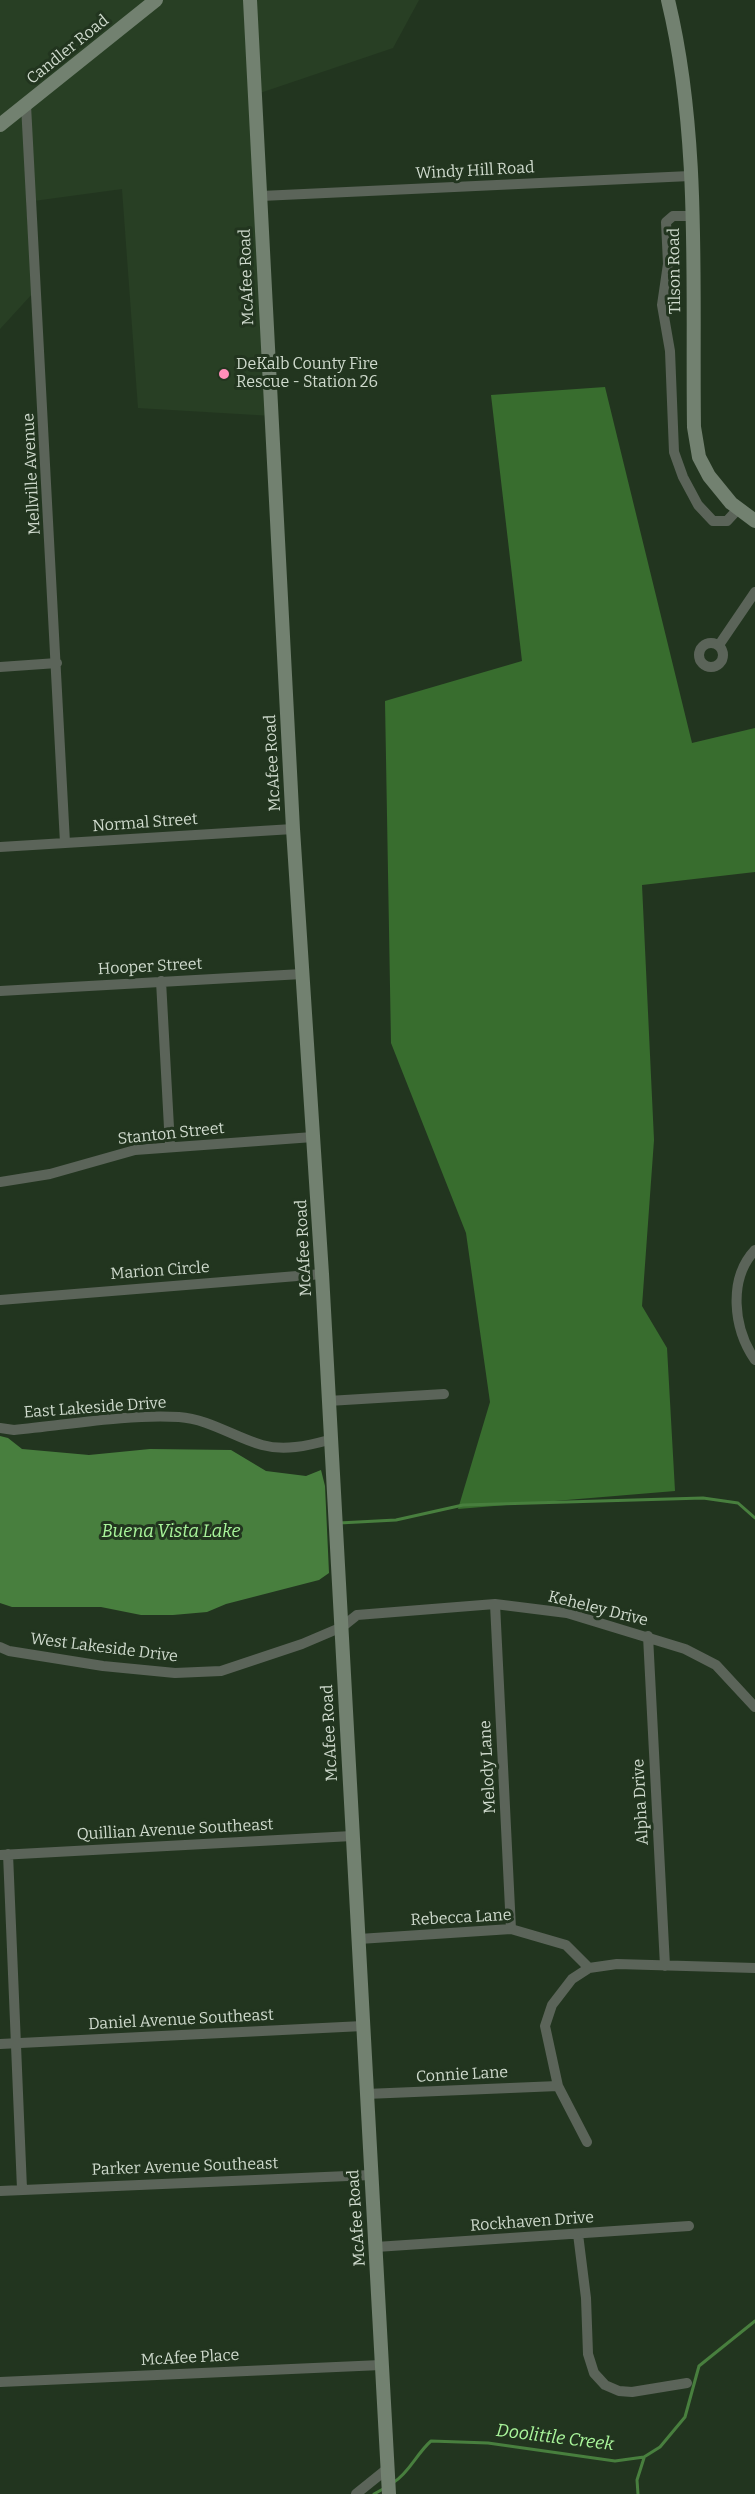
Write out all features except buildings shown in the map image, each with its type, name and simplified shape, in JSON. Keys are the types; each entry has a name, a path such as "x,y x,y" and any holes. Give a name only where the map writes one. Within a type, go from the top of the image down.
{"street":[{"name":"Candler Road","path":"0,125 156,0"},
{"name":"McAfee Road","path":"250,0 293,829 322,1274 389,2494"},
{"name":"Tilson Road","path":"668,0 679,43 690,176 694,427 699,458 716,484 738,509 755,520"},
{"name":"Mellville Avenue","path":"26,105 66,843"},
{"name":"Windy Hill Road","path":"261,196 690,176"},
{"path":"691,216 674,216 666,222 665,231 668,264 663,305 670,351 674,452 683,477 698,505 713,521 727,521 738,509"},
{"path":"719,645 755,592"},
{"path":"0,667 57,663"},
{"name":"Normal Street","path":"0,847 293,829"},
{"name":"Hooper Street","path":"0,991 302,974"},
{"path":"162,981 170,1146"},
{"name":"Stanton Street","path":"0,1182 33,1178 135,1150 313,1137"},
{"path":"755,1250 743,1264 736,1283 743,1339 755,1360"},
{"name":"Marion Circle","path":"0,1300 322,1274"},
{"path":"328,1401 444,1394"},
{"name":"East Lakeside Drive","path":"0,1428 15,1430 151,1416 180,1417 197,1420 272,1447 305,1447 330,1440"},
{"name":"Keheley Drive","path":"342,1627 357,1615 375,1612 495,1604 567,1613 685,1649 716,1665 755,1707"},
{"name":"Melody Lane","path":"495,1604 511,1929"},
{"name":"West Lakeside Drive","path":"0,1647 9,1651 103,1666 175,1673 221,1671 302,1644 342,1627"},
{"name":"Alpha Drive","path":"648,1636 665,1966"},
{"name":"Quillian Avenue Southeast","path":"4,1855 352,1836"},
{"path":"4,1855 16,2043 22,2189"},
{"name":"Rebecca Lane","path":"359,1939 511,1929 566,1945 589,1968"},
{"path":"587,2142 558,2086 544,2026 552,2005 572,1979 589,1968 617,1964 755,1968"},
{"name":"Daniel Avenue Southeast","path":"0,2044 363,2026"},
{"name":"Connie Lane","path":"366,2094 558,2086"},
{"name":"Parker Avenue Southeast","path":"0,2191 371,2175"},
{"name":"Rockhaven Drive","path":"376,2247 689,2226"},
{"path":"578,2234 586,2298 588,2354 594,2373 605,2385 619,2391 632,2392 687,2383"},
{"name":"McAfee Place","path":"0,2382 381,2365"},
{"path":"356,2494 387,2469"}],"shaded area":[{"path":"0,0 419,0 393,48 257,94 273,416 138,408 122,189 26,202 33,293 0,329"},
{"path":"605,387 692,743 755,728 755,872 642,885 654,1140 642,1306 667,1348 675,1491 458,1509 490,1402 466,1233 391,1043 385,701 522,661 491,395"}],"water":[{"name":"Buena Vista Lake","path":"0,1436 8,1438 22,1449 89,1455 150,1449 231,1450 266,1471 306,1476 321,1470 325,1486 329,1573 319,1580 226,1604 207,1612 141,1615 101,1607 12,1607 0,1603"}],"waterway":[{"path":"339,1523 396,1520 463,1505 703,1498 738,1503 755,1518"},
{"name":"Doolittle Creek","path":"394,2482 431,2441 488,2443 615,2461 644,2457 660,2447 685,2417 699,2366 755,2321"},
{"path":"638,2494 637,2480 644,2458"},
{"name":"Doolittle Creek","path":"374,2494 383,2489"}],"place":[{"name":"DeKalb County Fire Rescue - Station 26","path":"224,374"}]}
